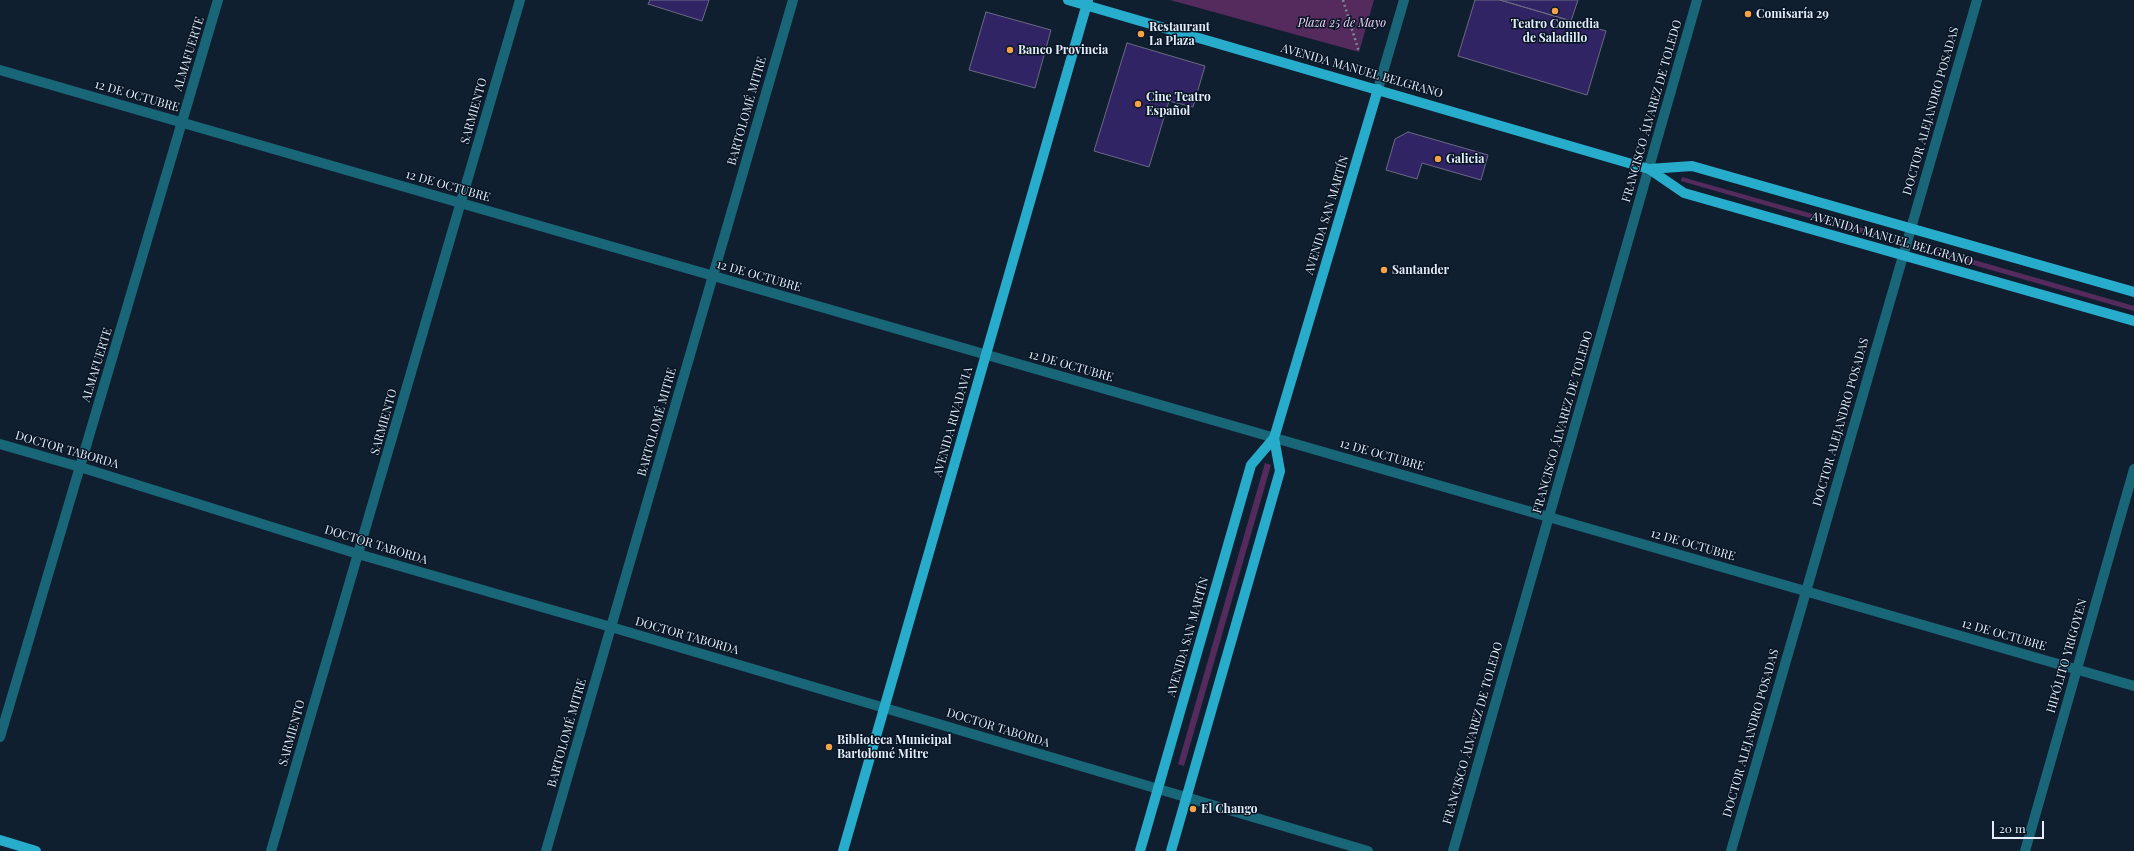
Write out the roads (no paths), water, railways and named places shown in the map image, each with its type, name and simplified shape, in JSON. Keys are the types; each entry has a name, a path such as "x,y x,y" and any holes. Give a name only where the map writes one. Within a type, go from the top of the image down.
{"main road":[{"name":"AVENIDA MANUEL BELGRANO","path":"1068,0 1087,3 1649,169 1684,193 2134,321"},
{"name":"AVENIDA RIVADAVIA","path":"843,851 1087,3"},
{"name":"AVENIDA SAN MARTÍN","path":"1140,851 1251,465 1274,438 1378,89"},
{"name":"AVENIDA MANUEL BELGRANO","path":"1649,169 1692,166 2134,292"},
{"name":"AVENIDA SAN MARTÍN","path":"1171,851 1280,471 1274,438"},
{"path":"0,840 36,851"}],"street":[{"name":"ALMAFUERTE","path":"0,737 218,0"},
{"name":"SARMIENTO","path":"271,851 520,0"},
{"name":"BARTOLOMÉ MITRE","path":"546,851 793,0"},
{"name":"AVENIDA SAN MARTÍN","path":"1378,89 1404,0"},
{"name":"FRANCISCO ÁLVAREZ DE TOLEDO","path":"1453,851 1697,0"},
{"name":"DOCTOR ALEJANDRO POSADAS","path":"1731,851 1976,0"},
{"name":"12 DE OCTUBRE","path":"0,70 2134,686"},
{"name":"DOCTOR TABORDA","path":"0,444 80,467 358,554 611,626 1368,851"},
{"name":"HIPÓLITO YRIGOYEN","path":"2025,851 2134,469"}],"place":[{"name":"Teatro Comedia de Saladillo","path":"1555,11"},
{"name":"Comisaría 29","path":"1748,14"},
{"name":"Restaurant La Plaza","path":"1141,34"},
{"name":"Banco Provincia","path":"1010,50"},
{"name":"Cine Teatro Español","path":"1138,104"},
{"name":"Galicia","path":"1438,159"},
{"name":"Santander","path":"1384,270"},
{"name":"Biblioteca Municipal Bartolomé Mitre","path":"829,747"},
{"name":"El Chango","path":"1193,809"}],"park label":[{"name":"Plaza 25 de Mayo","path":"1342,23"}]}
